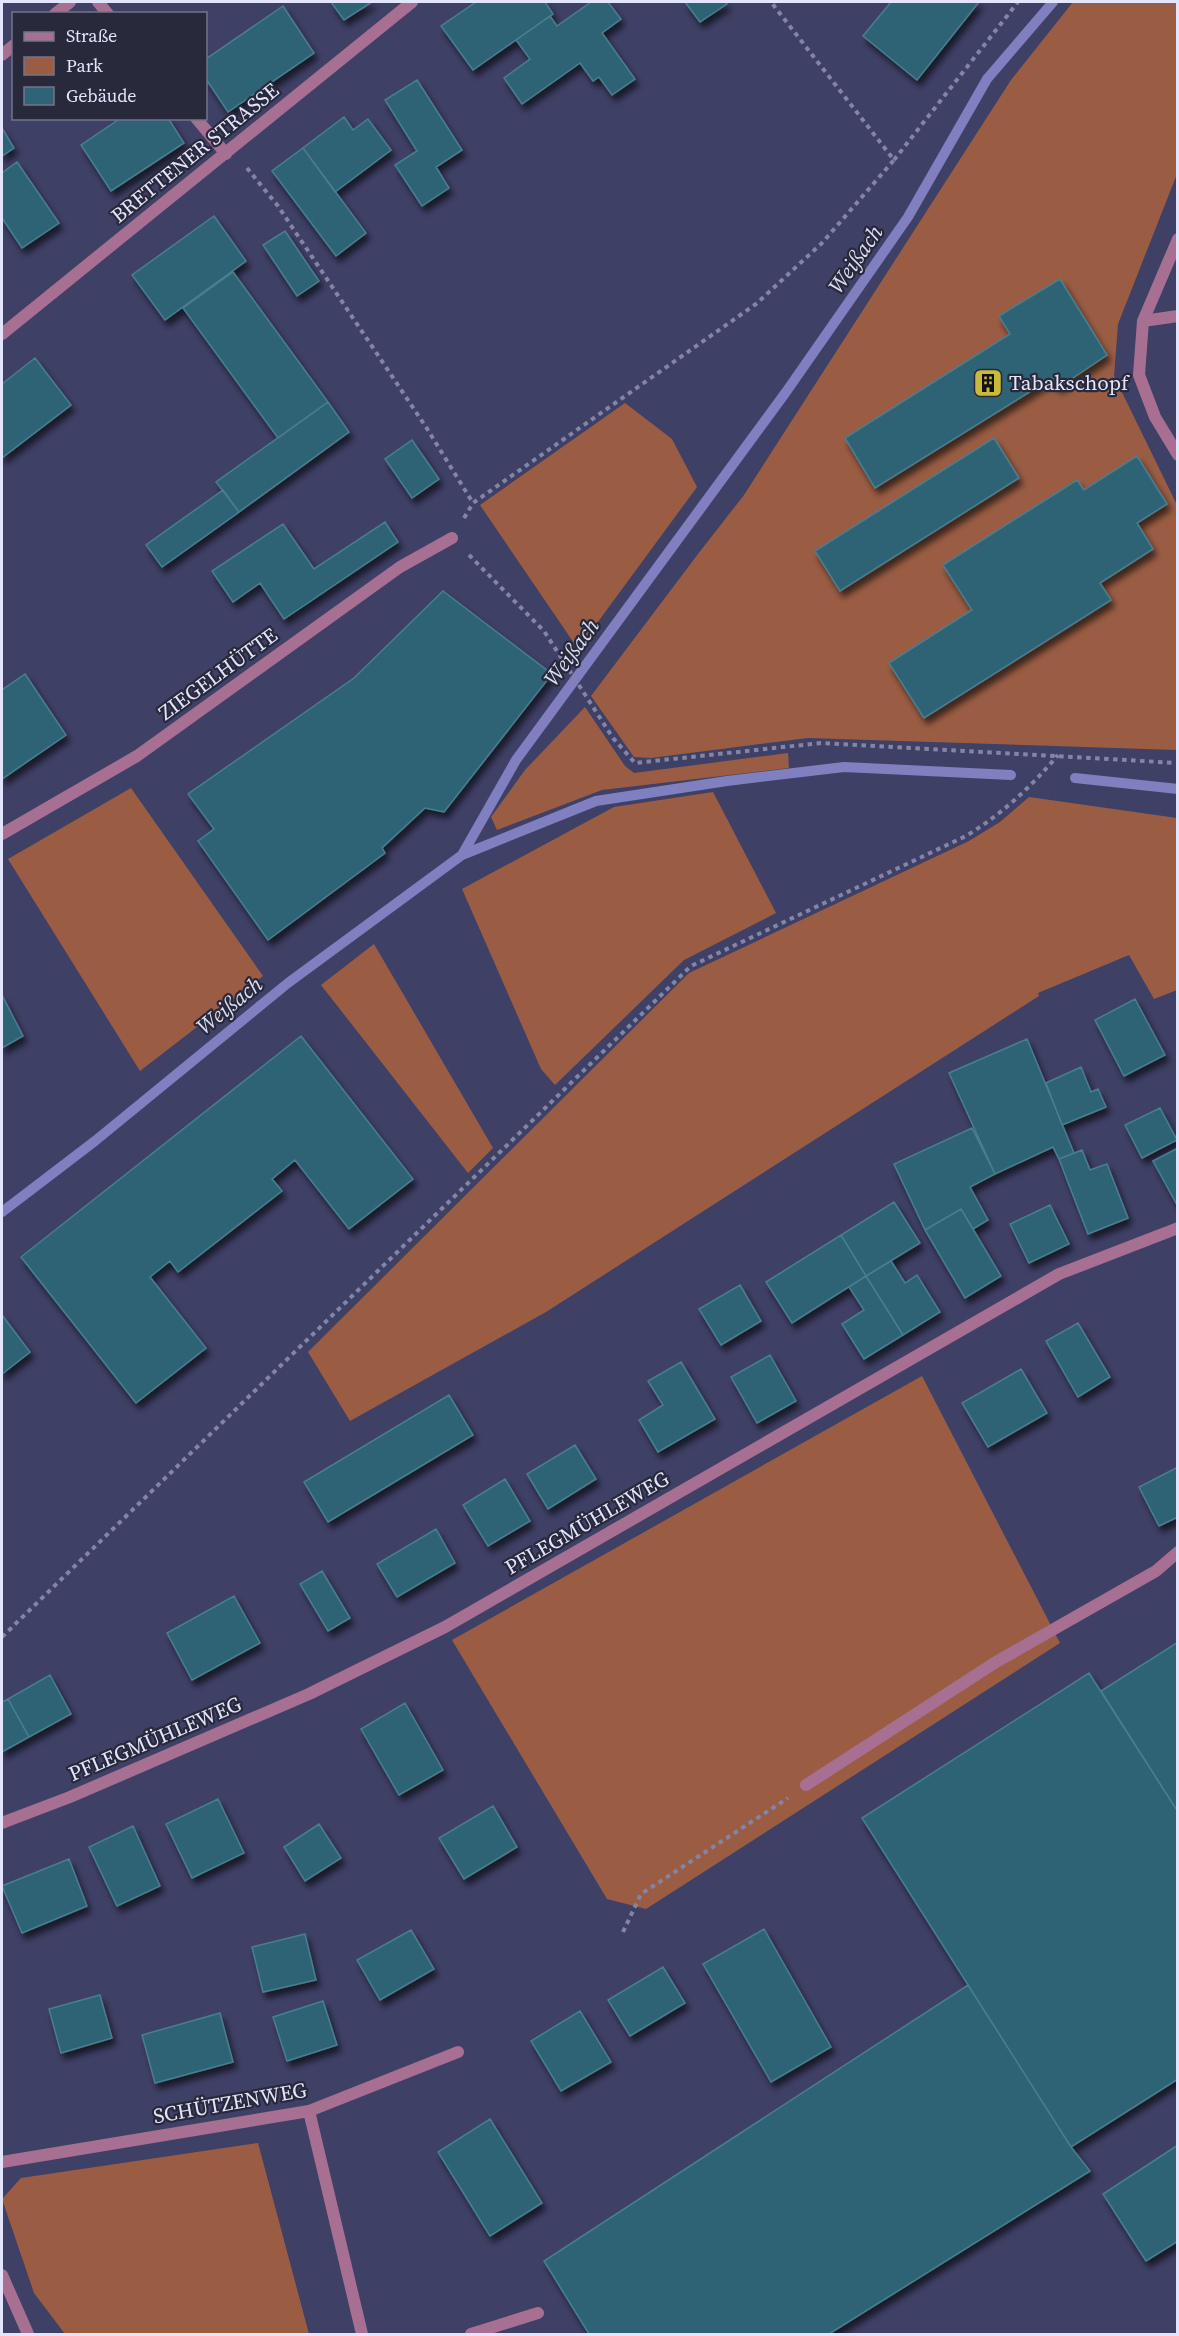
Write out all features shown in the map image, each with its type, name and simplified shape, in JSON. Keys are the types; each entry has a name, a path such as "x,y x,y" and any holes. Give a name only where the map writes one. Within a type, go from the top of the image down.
{"street":[{"path":"58,12 70,2"},
{"name":"BRETTENER STRASSE","path":"2,334 412,2"},
{"path":"198,120 229,152"},
{"path":"1178,239 1143,321 1139,375 1155,417 1178,455"},
{"path":"1143,321 1178,316"},
{"name":"ZIEGELHÜTTE","path":"2,834 137,756 400,567 452,538"},
{"name":"PFLEGMÜHLEWEG","path":"2,1823 70,1797 309,1694 445,1627 1059,1274 1178,1228"},
{"path":"806,1785 996,1662 1156,1571 1178,1552"},
{"name":"SCHÜTZENWEG","path":"2,2162 309,2110 458,2052"},
{"path":"309,2110 362,2334"},
{"path":"2,2275 28,2334"},
{"path":"471,2334 538,2313"}],"path":[{"path":"771,2 894,160"},
{"path":"229,152 278,206 426,427 473,503 756,304 822,243 894,160 1018,2"},
{"path":"452,538 544,631 563,664 606,727 635,763 821,742 1178,763"},
{"path":"2,1637 691,966 966,836 996,817 1017,799 1058,755"},
{"path":"623,1932 641,1893 746,1827 806,1785"}],"green space":[{"path":"1073,2 1177,2 1177,174 1118,324 1114,376 1177,505 1177,750 808,738 651,758 634,757 591,696 744,495 1011,80"},
{"path":"625,403 672,439 697,487 578,649 480,505"},
{"path":"585,707 625,766 634,773 788,753 789,768 602,790 497,830 491,817 525,770"},
{"path":"131,788 263,976 140,1071 8,859"},
{"path":"713,792 776,913 684,960 555,1085 541,1069 462,889 614,807"},
{"path":"1029,797 1177,818 1177,990 1154,999 1129,955 1038,993 1039,996 546,1312 350,1421 308,1352 689,973 969,841 1000,822"},
{"path":"374,944 493,1148 468,1173 321,985"},
{"path":"922,1376 1060,1643 646,1909 607,1899 452,1640"},
{"path":"258,2143 309,2334 65,2334 34,2293 2,2199 21,2178"}],"building":[{"path":"331,2 372,2 344,20"},
{"path":"476,2 545,2 553,14 473,70 441,26"},
{"path":"591,2 608,2 621,19 602,33 635,79 612,95 599,77 593,81 580,63 522,104 504,78 530,59 516,40 550,16 557,26"},
{"path":"685,2 725,2 727,4 700,22"},
{"path":"891,2 979,2 917,80 863,36"},
{"path":"283,6 314,53 228,112 207,80 207,58"},
{"path":"417,80 462,150 436,167 449,188 422,206 395,165 417,151 385,100"},
{"path":"344,117 353,130 368,119 391,150 335,192 303,148"},
{"path":"118,120 169,120 184,143 111,191 81,145"},
{"path":"2,128 14,148 2,156"},
{"path":"303,148 366,233 336,256 272,171"},
{"path":"17,162 59,223 22,248 2,218 2,173"},
{"path":"214,216 246,261 165,320 132,275"},
{"path":"285,231 319,281 297,296 263,245"},
{"path":"233,272 328,402 278,438 183,308"},
{"name":"Tabakschopf","path":"1060,279 1107,355 1058,388 1052,378 875,488 845,438 1010,334 999,316"},
{"path":"35,358 71,405 3,457 2,384"},
{"path":"328,402 349,432 239,512 216,482"},
{"path":"994,438 1019,478 840,591 815,551"},
{"path":"412,440 439,479 412,498 385,459"},
{"path":"1137,456 1167,504 1137,523 1153,549 1100,583 1111,600 924,718 889,663 972,610 943,565 1077,480 1084,490"},
{"path":"223,490 239,512 162,567 146,545"},
{"path":"385,522 398,542 284,619 260,583 233,602 212,571 283,524 314,569"},
{"path":"443,591 552,674 444,812 425,808 382,848 385,853 268,940 198,841 214,829 188,794 354,678"},
{"path":"25,674 66,735 2,779 2,690"},
{"path":"2,995 23,1036 2,1048"},
{"path":"1135,999 1165,1055 1124,1076 1095,1020"},
{"path":"301,1036 413,1179 349,1229 295,1160 272,1179 282,1191 178,1272 170,1261 150,1277 206,1348 136,1403 21,1257"},
{"path":"1027,1039 1074,1153 1059,1159 1053,1147 995,1174 949,1073"},
{"path":"1081,1067 1091,1092 1098,1089 1106,1107 1062,1125 1046,1083"},
{"path":"1160,1108 1177,1140 1142,1158 1125,1125"},
{"path":"972,1128 995,1174 970,1187 988,1220 973,1229 961,1209 925,1230 894,1164"},
{"path":"1178,1148 1178,1202 1176,1203 1153,1161"},
{"path":"1082,1150 1090,1170 1107,1164 1128,1218 1088,1234 1059,1159"},
{"path":"894,1202 920,1243 866,1276 841,1235"},
{"path":"1050,1205 1069,1244 1029,1263 1010,1224"},
{"path":"961,1209 1001,1276 965,1298 925,1230"},
{"path":"841,1235 866,1276 792,1323 766,1282"},
{"path":"891,1261 905,1283 917,1275 940,1312 903,1335 866,1276"},
{"path":"866,1276 903,1335 864,1359 842,1324 864,1310 849,1287"},
{"path":"740,1285 761,1321 721,1345 699,1309"},
{"path":"2,1315 30,1352 2,1374"},
{"path":"1078,1323 1110,1377 1078,1397 1046,1341"},
{"path":"770,1355 796,1401 757,1423 731,1377"},
{"path":"681,1362 715,1419 658,1452 639,1420 663,1405 648,1381"},
{"path":"1021,1369 1047,1413 988,1447 962,1403"},
{"path":"449,1395 473,1435 328,1522 304,1482"},
{"path":"575,1445 596,1479 548,1509 527,1474"},
{"path":"1178,1467 1178,1517 1159,1526 1139,1487"},
{"path":"505,1479 530,1521 488,1546 463,1505"},
{"path":"436,1529 455,1563 397,1597 377,1564"},
{"path":"322,1571 350,1618 328,1631 300,1584"},
{"path":"234,1596 260,1643 192,1680 167,1633"},
{"path":"1178,1642 1178,1812 1101,1691"},
{"path":"1089,1673 1178,1812 1178,2079 1071,2147 862,1818"},
{"path":"50,1675 71,1714 29,1737 8,1699"},
{"path":"8,1699 29,1737 2,1752 2,1702"},
{"path":"405,1703 443,1770 399,1795 361,1729"},
{"path":"218,1799 244,1853 192,1878 166,1824"},
{"path":"493,1806 517,1847 464,1879 439,1838"},
{"path":"319,1824 341,1858 305,1881 284,1847"},
{"path":"133,1826 160,1886 117,1906 89,1847"},
{"path":"69,1859 87,1906 22,1933 2,1886"},
{"path":"764,1929 831,2047 771,2082 703,1964"},
{"path":"411,1930 434,1969 380,2000 357,1960"},
{"path":"305,1934 316,1980 263,1992 252,1947"},
{"path":"663,1967 685,2003 630,2036 608,2000"},
{"path":"968,1985 1071,2147 1090,2171 829,2334 589,2334 544,2261"},
{"path":"100,1995 112,2038 61,2053 49,2009"},
{"path":"323,2001 337,2045 287,2061 273,2017"},
{"path":"580,2011 611,2062 561,2091 531,2041"},
{"path":"220,2013 233,2062 155,2083 142,2035"},
{"path":"490,2119 542,2203 490,2236 438,2152"},
{"path":"1178,2145 1178,2241 1146,2261 1103,2194"}],"waterway":[{"name":"Weißach","path":"2,1212 95,1141 288,983 462,855 516,760 786,392 908,217 987,79 1053,2"},
{"path":"462,855 596,801 727,781 844,767 1011,775"},
{"path":"1075,778 1178,789"}],"place":[{"name":"Tabakschopf","path":"988,383"}]}
